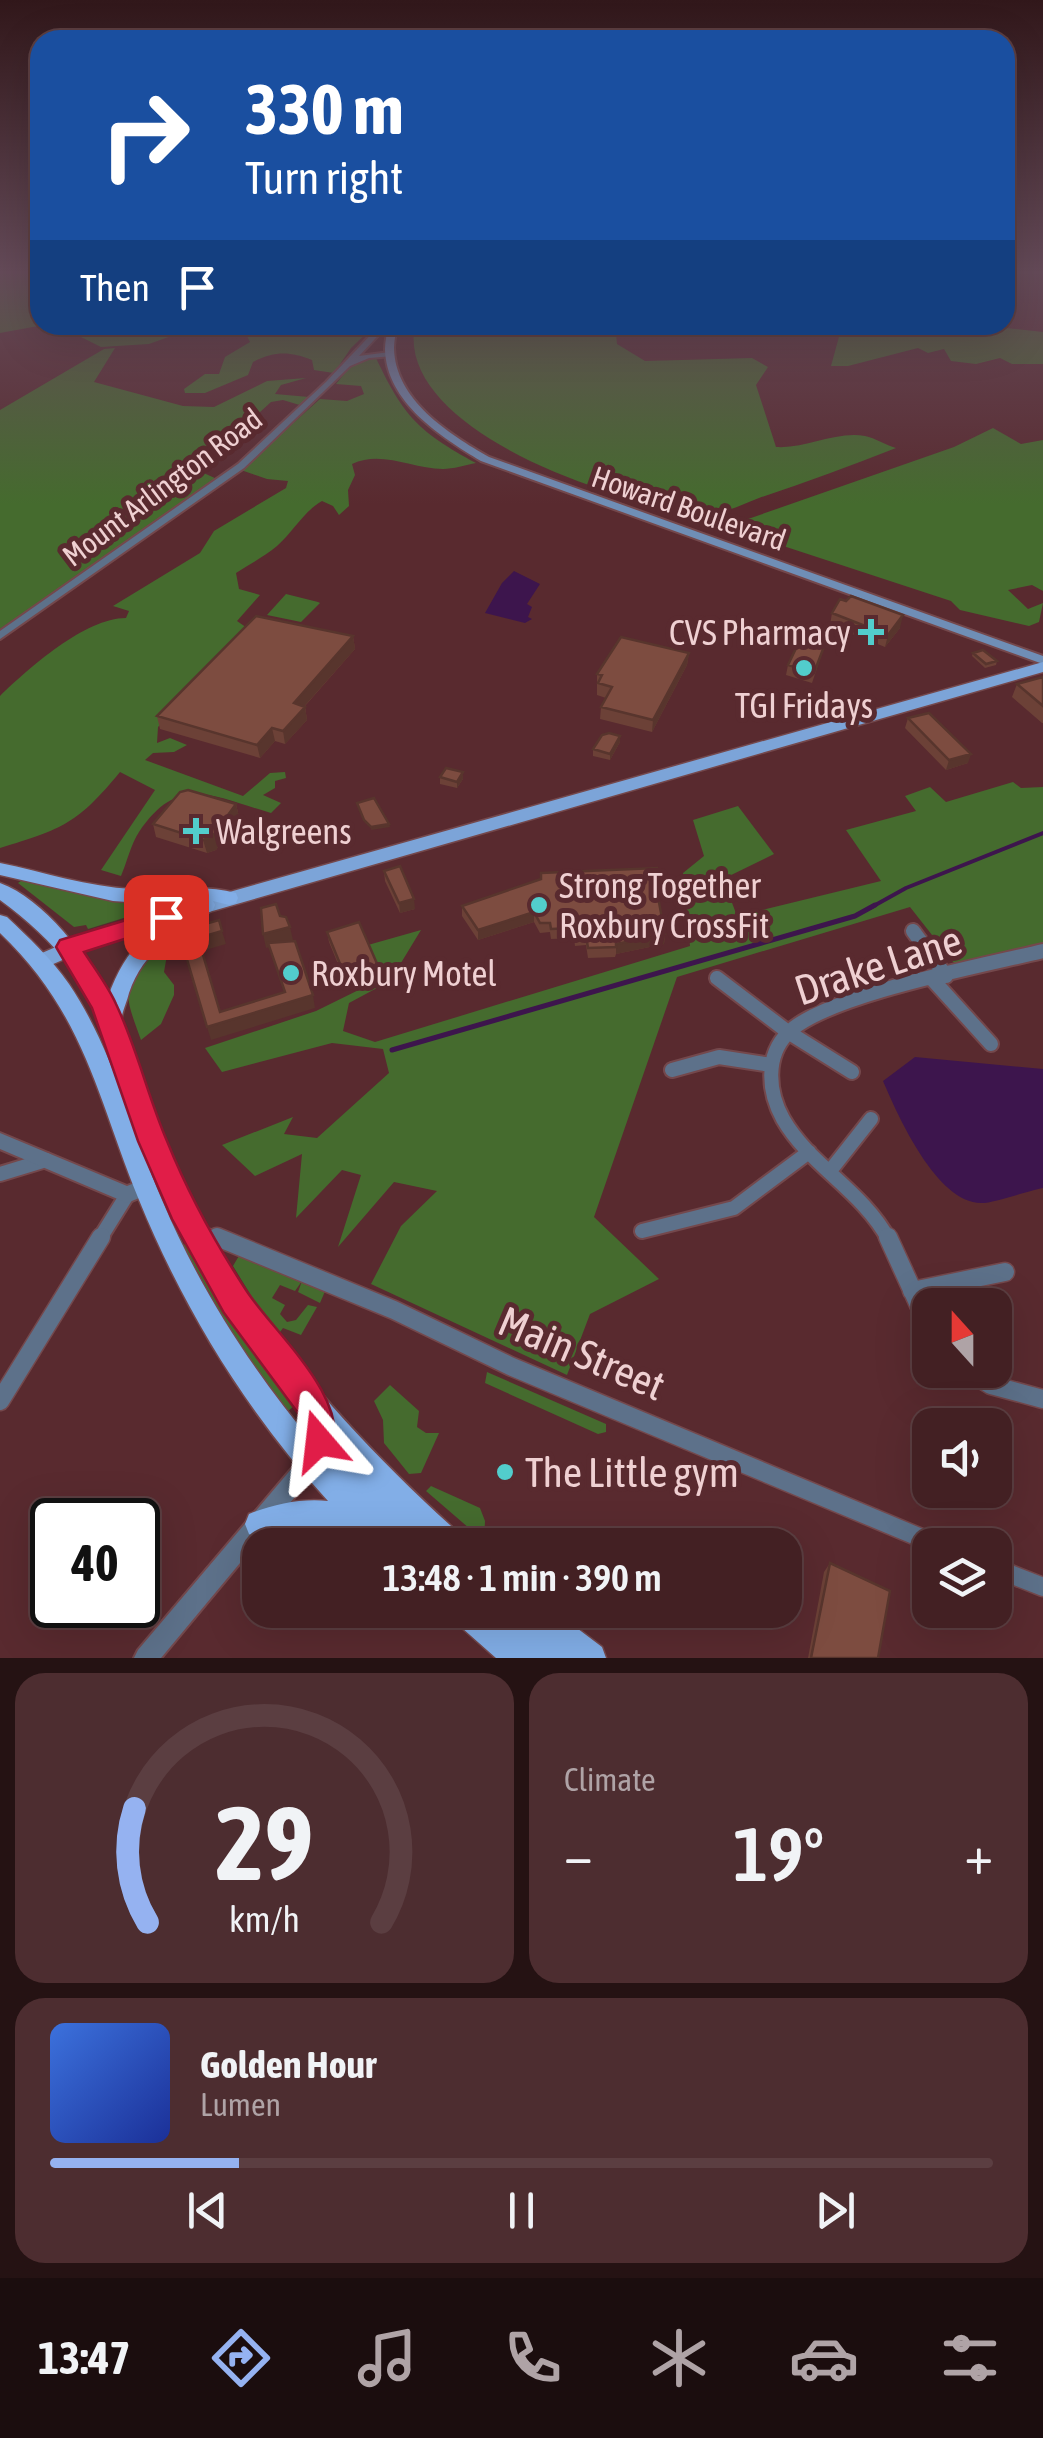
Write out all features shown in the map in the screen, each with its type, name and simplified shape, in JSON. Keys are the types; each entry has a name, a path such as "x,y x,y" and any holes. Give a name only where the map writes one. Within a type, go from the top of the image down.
{"highway":[{"path":"0,868 113,894 216,894 229,898"},
{"path":"0,890 45,923 68,947 96,989 152,1141 196,1234 236,1302 311,1402 370,1468 434,1528"},
{"path":"111,1022 124,972 136,953 158,933 206,905"},
{"path":"0,922 42,961 66,991 93,1042 136,1191 213,1326 312,1461 374,1528"},
{"path":"312,1461 322,1455 338,1462 405,1528"},
{"path":"259,1524 316,1511 337,1515 362,1528"},
{"path":"484,1628 520,1658"},
{"path":"518,1628 556,1658"},
{"path":"552,1628 591,1658"}],"main road":[{"name":"Howard Boulevard","path":"390,353 400,384 420,411 446,436 484,459 1043,663"},
{"path":"42,961 68,947 229,898 1043,663"}],"street":[{"name":"Mount Arlington Road","path":"0,636 241,466 359,349"},
{"path":"355,353 390,353"},
{"name":"Mount Arlington Road","path":"344,366 362,357 390,353"},
{"path":"913,932 940,978 991,1044"},
{"name":"Drake Lane","path":"771,1065 776,1048 788,1032 820,1012 1043,950"},
{"path":"717,978 788,1032 852,1072"},
{"path":"672,1070 719,1057 771,1065 776,1104 795,1138 872,1210 912,1291"},
{"path":"830,1171 871,1118"},
{"path":"0,1141 136,1191 0,1401"},
{"path":"642,1231 734,1208 809,1152"},
{"path":"0,1174 46,1160"},
{"name":"Main Street","path":"196,1234 223,1238 260,1252 510,1366 912,1534"},
{"path":"927,1288 1005,1272"},
{"path":"1002,1388 1043,1399"},
{"path":"146,1658 312,1461 319,1432 311,1402"},
{"path":"1012,1575 1043,1588"}],"green space":[{"path":"103,349 114,349 94,382 183,406 214,407 267,381 306,378 281,385 275,394 309,397 303,406 283,400 271,402 197,470 217,479 0,629 0,410"},
{"path":"238,349 350,349 334,373 314,370 312,360 304,357 275,354 253,362 248,375 205,393 185,393 184,389 205,374 219,374 225,357"},
{"path":"417,349 626,349 645,361 752,358 768,367 756,385 776,447 854,435 896,448 731,509 715,512 678,508 631,498 526,459 479,432 441,400 418,364"},
{"path":"836,349 913,349 848,366 831,366"},
{"path":"944,349 1043,349 1043,364 1012,364 1000,358 976,364 951,361"},
{"path":"376,358 395,395 415,421 440,442 476,463 443,469 386,459 352,464 355,475 348,490 349,506 339,515 333,506 322,501 277,546 236,573 239,589 260,595 237,621 250,630 158,727 157,743 170,738 187,745 174,752 153,753 145,760 243,796 270,773 285,772 286,778 275,781 275,788 263,795 281,803 271,813 199,794 168,801 139,832 121,876 101,870 155,790 120,772 68,822 0,848 0,696 76,635 110,620 126,618 129,611 113,606 200,553 214,531 286,488 288,481 241,470 320,399 347,401 364,394 361,386 336,384 357,363"},
{"path":"993,428 1021,444 1043,440 1043,591 1032,585 1008,590 1028,609 1043,603 1039,622 1029,626 960,610 951,601 725,527 954,447"},
{"path":"286,594 320,603 301,622 267,615"},
{"path":"1013,782 1021,788 1043,787 1043,943 958,968 910,907 677,977 594,1217 659,1279 590,1314 567,1375 371,1284 401,1226 437,1191 394,1182 338,1247 361,1175 342,1170 296,1218 302,1154 255,1176 222,1145 293,1117 284,1134 317,1138 389,1073 383,1049 332,1043 222,1072 205,1048 316,1011 383,978 368,945 421,930 390,981 349,1003 343,1031 375,1042 690,946 683,873 704,856 693,820 738,806 774,854 723,879 737,916 881,881 846,830 916,811 905,796 930,787 946,802"},
{"path":"22,880 166,905 88,929 86,925 74,927 18,883"},
{"path":"198,921 185,927 200,922 209,928 185,952 173,950 167,955 164,972 174,985 174,995 161,1024 141,1040 129,1003 133,973 167,938 184,927"},
{"path":"190,1242 286,1390 294,1406 287,1412 233,1335 183,1245"},
{"path":"240,1254 326,1289 320,1303 298,1292 302,1281 295,1291 280,1285 272,1298 285,1305 280,1314 287,1322 296,1320 308,1305 317,1307 301,1335 283,1328 280,1332 255,1302 233,1266"},
{"path":"487,1372 606,1424 606,1432 598,1434 485,1383"},
{"path":"390,1385 419,1411 417,1427 426,1433 439,1433 421,1473 409,1474 384,1443 383,1420 374,1401"},
{"path":"431,1486 480,1508 485,1528 469,1528 426,1491"}],"shaded area":[{"path":"514,571 540,584 527,604 532,607 528,617 532,619 525,623 485,613 502,583"},
{"path":"915,1057 1043,1069 1043,1188 982,1203 965,1199 935,1174 898,1115 883,1081"}],"building":[{"path":"851,596 903,615 888,635 832,613 840,599 846,601"},
{"path":"256,616 353,636 294,703 305,707 283,731 272,728 257,745 157,716"},
{"path":"621,637 689,653 653,720 601,707 612,687 598,683 602,675 597,674"},
{"path":"799,642 825,644 814,673 788,665"},
{"path":"983,650 997,661 986,664 973,653"},
{"path":"1043,677 1043,706 1017,684"},
{"path":"929,713 971,754 949,760 908,718"},
{"path":"602,735 620,736 610,754 593,749"},
{"path":"446,768 463,772 457,782 440,777"},
{"path":"188,790 236,804 212,837 203,840 153,824 180,792"},
{"path":"374,798 389,824 371,827 364,820 357,803"},
{"path":"400,866 414,899 399,903 384,871"},
{"path":"657,868 658,876 654,876 665,934 616,947 588,948 586,935 575,936 574,928 551,929 550,923 540,923 534,912 478,930 462,906 541,879 541,873"},
{"path":"276,904 290,927 263,934 261,908"},
{"path":"219,920 222,931 198,938 220,1012 285,992 268,943 295,941 313,995 207,1027 181,939 191,928"},
{"path":"359,922 378,966 345,976 327,932"},
{"path":"830,1563 890,1591 878,1658 811,1658"}],"waterway":[{"path":"870,908 906,888 1043,833"},
{"path":"392,1050 855,916 875,905"}],"place":[{"name":"CVS Pharmacy","path":"871,632"},
{"name":"TGI Fridays","path":"804,668"},
{"name":"Walgreens","path":"196,831"},
{"name":"Strong Together Roxbury CrossFit","path":"539,905"},
{"name":"Roxbury Motel","path":"291,973"},
{"name":"The Little gym","path":"505,1472"}],"route":[{"path":"166,917 68,947 104,1006 152,1141 182,1209 236,1302 311,1402 319,1424 319,1441"}]}
